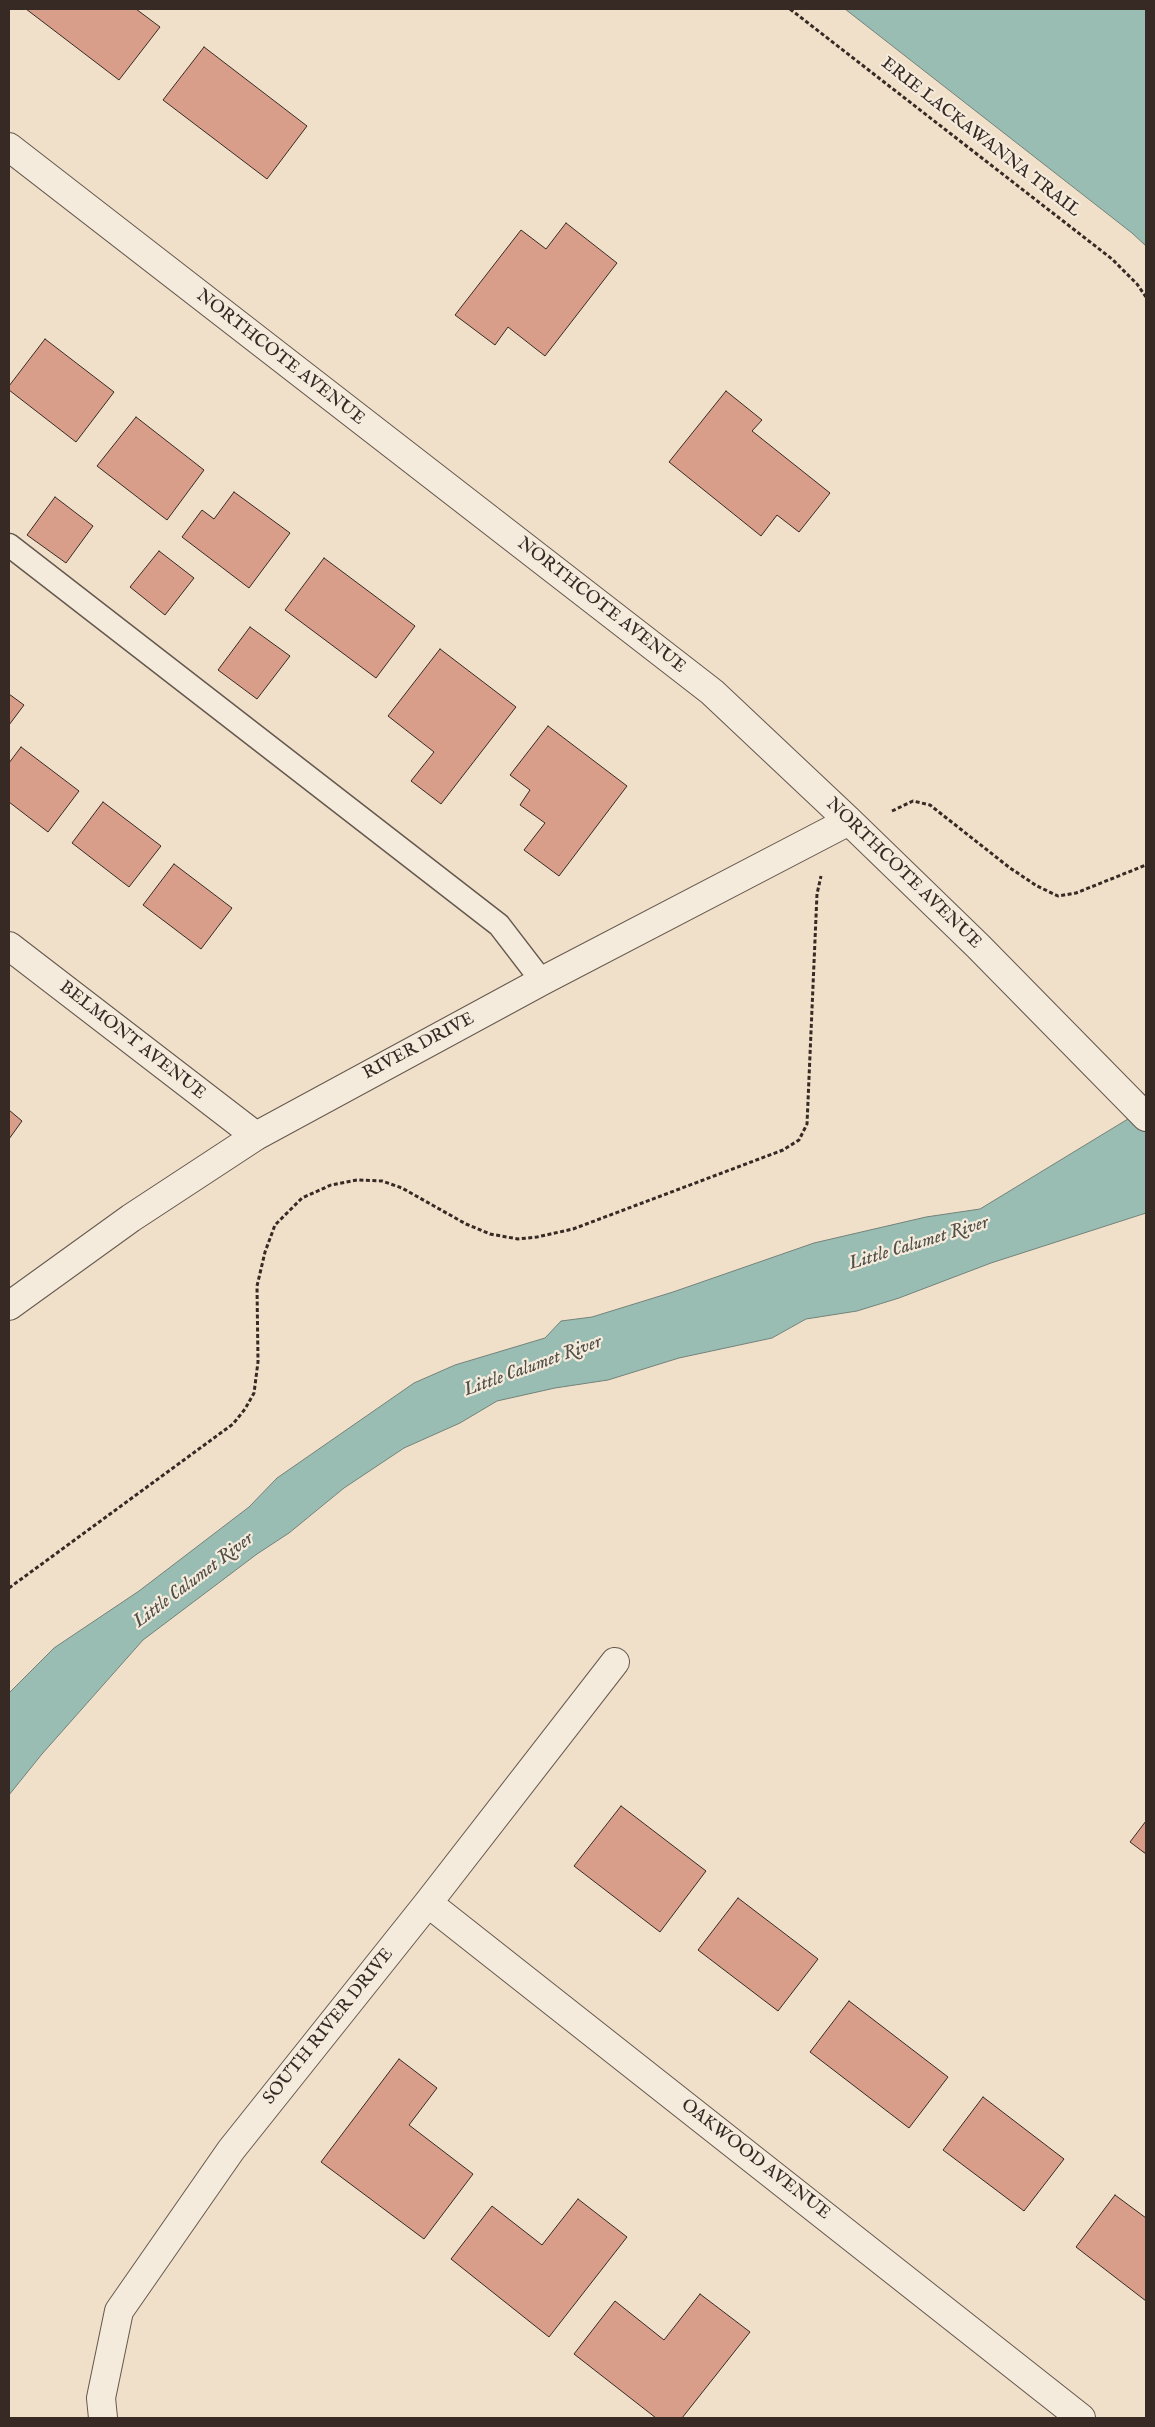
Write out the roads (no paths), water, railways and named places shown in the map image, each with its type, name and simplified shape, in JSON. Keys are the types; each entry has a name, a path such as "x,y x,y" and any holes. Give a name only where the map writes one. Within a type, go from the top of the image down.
{"street":[{"name":"NORTHCOTE AVENUE","path":"9,147 712,692 850,821 1059,1027 1146,1117"},
{"name":"RIVER DRIVE","path":"9,1306 131,1218 256,1136 542,981 850,821"},
{"name":"BELMONT AVENUE","path":"9,946 256,1136"},
{"name":"SOUTH RIVER DRIVE","path":"103,2418 101,2398 119,2312 231,2150 428,1903 615,1662"},
{"name":"OAKWOOD AVENUE","path":"428,1903 1081,2418"}],"lane":[{"path":"9,545 499,925 542,981"}],"water":[{"path":"845,9 1146,9 1146,246 1132,233"},
{"name":"Little Calumet River","path":"1146,1108 1146,1213 991,1263 899,1298 857,1311 806,1319 772,1338 679,1358 608,1380 555,1388 497,1401 460,1423 404,1448 344,1488 289,1533 257,1554 143,1640 42,1754 9,1795 9,1693 54,1648 139,1591 249,1507 277,1478 414,1383 455,1365 545,1338 561,1321 592,1317 673,1292 814,1243 926,1217 980,1209"}]}
